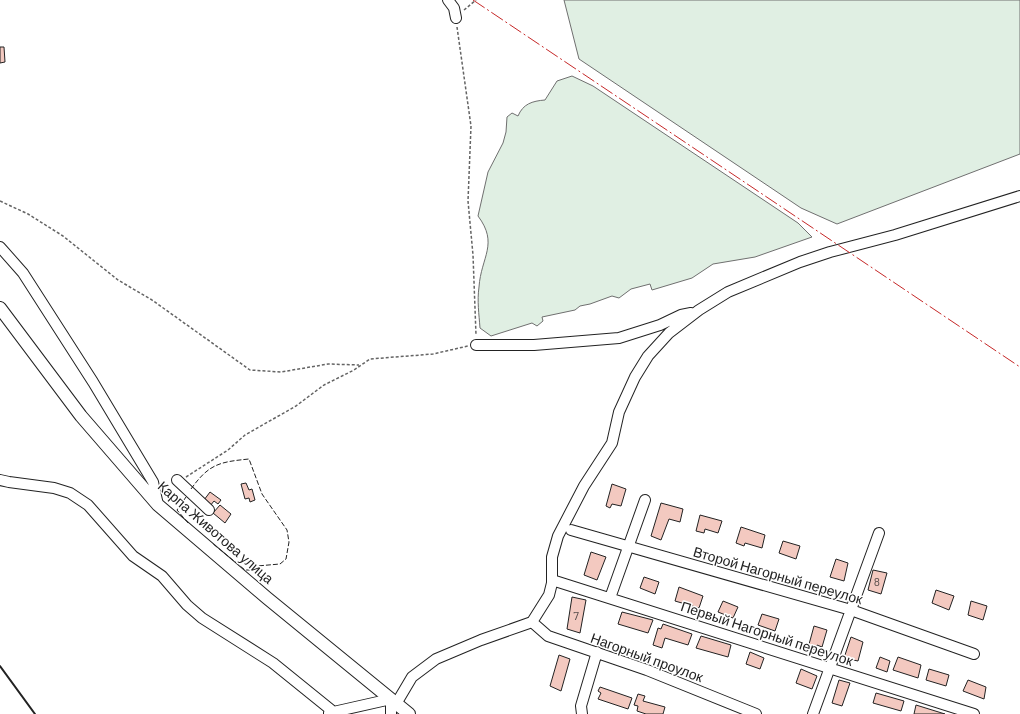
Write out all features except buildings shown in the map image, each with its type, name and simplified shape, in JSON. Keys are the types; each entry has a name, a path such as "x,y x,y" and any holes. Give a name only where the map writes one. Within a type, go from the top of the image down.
{"main road":[{"name":"Карпа Животова улица","path":"0,308 81,416 158,505 393,706 409,714"}],"street":[{"path":"448,0 454,8 456,18"},
{"path":"0,480 54,488 70,493 88,505 133,556 162,576 187,605 202,618 273,663 330,713 393,706 412,677 436,659 481,640 532,622 549,595 552,580 552,557 558,536 584,486 612,443 619,412 636,377 657,344 695,312 738,287 800,262 830,252 902,233 1020,196"},
{"path":"0,247 23,273 93,382 153,482 158,505"},
{"path":"476,344 534,345 619,338 660,325 681,315 695,312"},
{"path":"177,480 209,510"},
{"path":"610,598 645,500"},
{"name":"Второй Нагорный переулок","path":"571,530 851,610 974,654"},
{"path":"813,714 880,533"},
{"name":"Первый Нагорный переулок","path":"552,580 974,714"},
{"name":"Нагорный проулок","path":"532,622 548,636 597,652 747,712 756,714"},
{"path":"582,714 581,706 597,652"}],"path":[{"path":"177,480 193,473 204,464 228,450 245,435 296,406 324,386 361,365 370,358 433,354 476,344 473,256 468,202 471,126 456,18 469,4 476,0"},
{"path":"0,201 28,214 63,236 118,280 152,300 250,370 281,372 328,364 361,365"}],"green space":[{"path":"564,0 1020,0 1020,154 837,224 801,208 579,59"},
{"path":"572,76 593,86 798,223 812,237 755,257 713,264 692,278 652,290 650,284 631,289 619,298 612,296 580,306 575,310 542,317 543,321 537,326 532,323 491,336 480,328 478,302 480,276 488,243 484,226 478,216 488,172 503,143 506,132 507,117 512,113 518,116 522,109 528,104 545,100 557,81"}],"fence":[{"path":"191,489 209,469 222,463 249,459 262,494 287,530 289,542 286,559 280,564 257,566 251,570 245,570 212,543"},
{"path":"186,497 177,510 189,524"}],"wall":[{"path":"0,666 35,714"}],"power":[{"path":"473,0 1020,367"}]}
